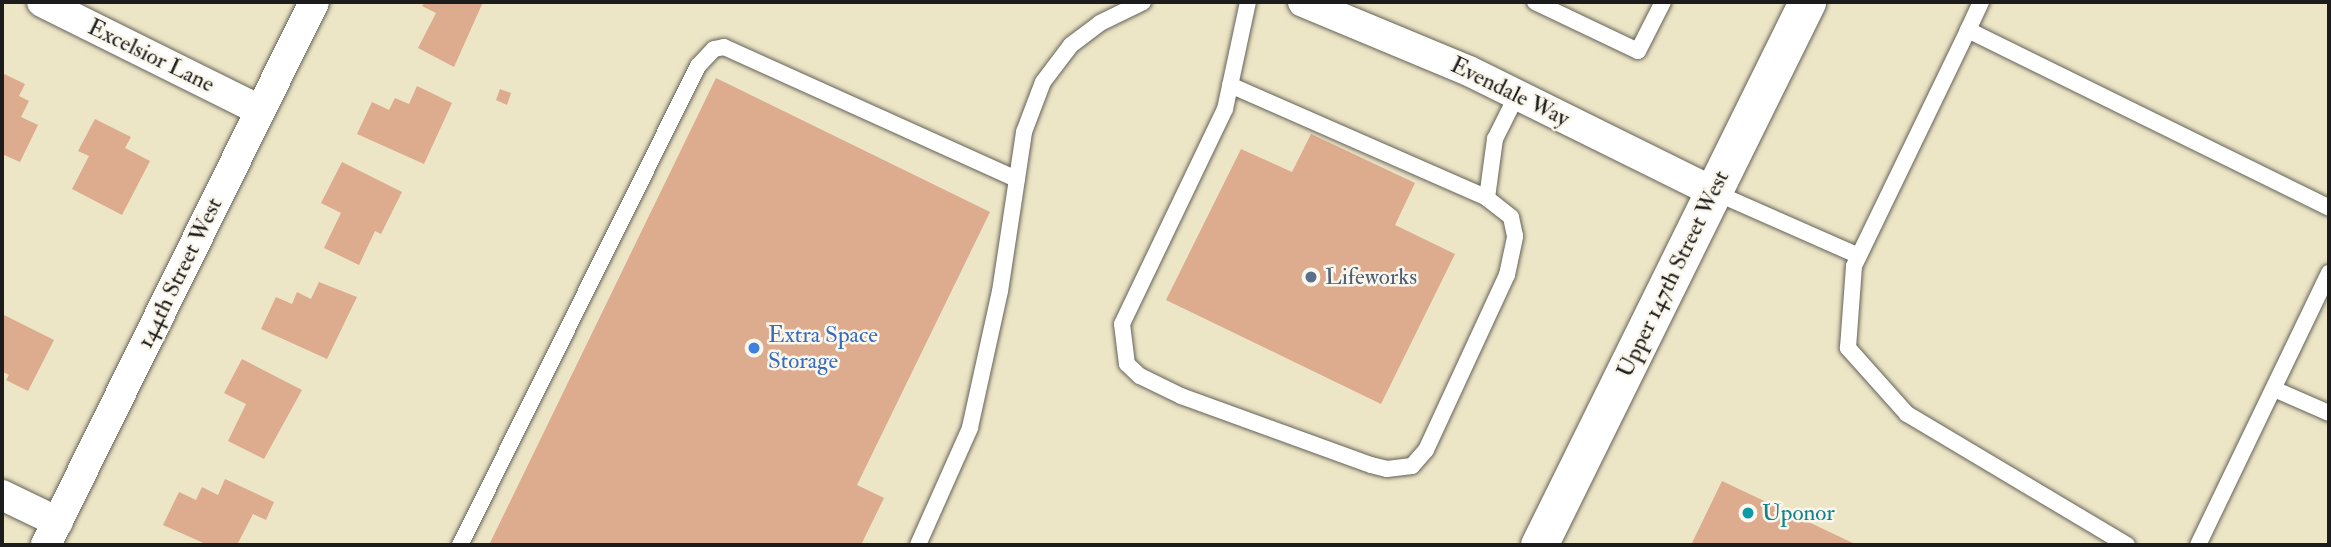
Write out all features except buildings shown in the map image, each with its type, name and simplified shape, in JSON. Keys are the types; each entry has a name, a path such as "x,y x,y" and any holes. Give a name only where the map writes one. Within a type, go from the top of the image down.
{"street":[{"name":"Excelsior Lane","path":"42,2 260,110"},
{"name":"144th Street West","path":"52,534 314,2"},
{"name":"Evendale Way","path":"1303,2 1517,95 1714,192"},
{"name":"Upper 147th Street West","path":"1539,545 1807,2"},
{"path":"2,495 52,534"}],"lane":[{"path":"918,545 970,428 1000,291 1024,132 1043,82 1072,45 1100,23 1143,2"},
{"path":"1230,85 1487,198 1511,217 1515,236 1507,275 1426,450 1412,466 1387,469 1371,465 1181,396 1140,376 1127,364 1122,324 1225,109 1230,85 1248,2"},
{"path":"1535,2 1638,51 1663,2"},
{"path":"1981,2 1854,266 1848,348 1908,414 2127,545"},
{"path":"1968,30 2329,208"},
{"path":"460,545 698,66 715,49 732,48 1017,179"},
{"path":"1487,198 1495,139 1517,95"},
{"path":"1714,192 1859,256"},
{"path":"2199,545 2329,274"},
{"path":"2274,389 2329,412"}],"place":[{"name":"Lifeworks","path":"1311,277"},
{"name":"Extra Space Storage","path":"754,348"},
{"name":"Uponor","path":"1748,513"}]}
